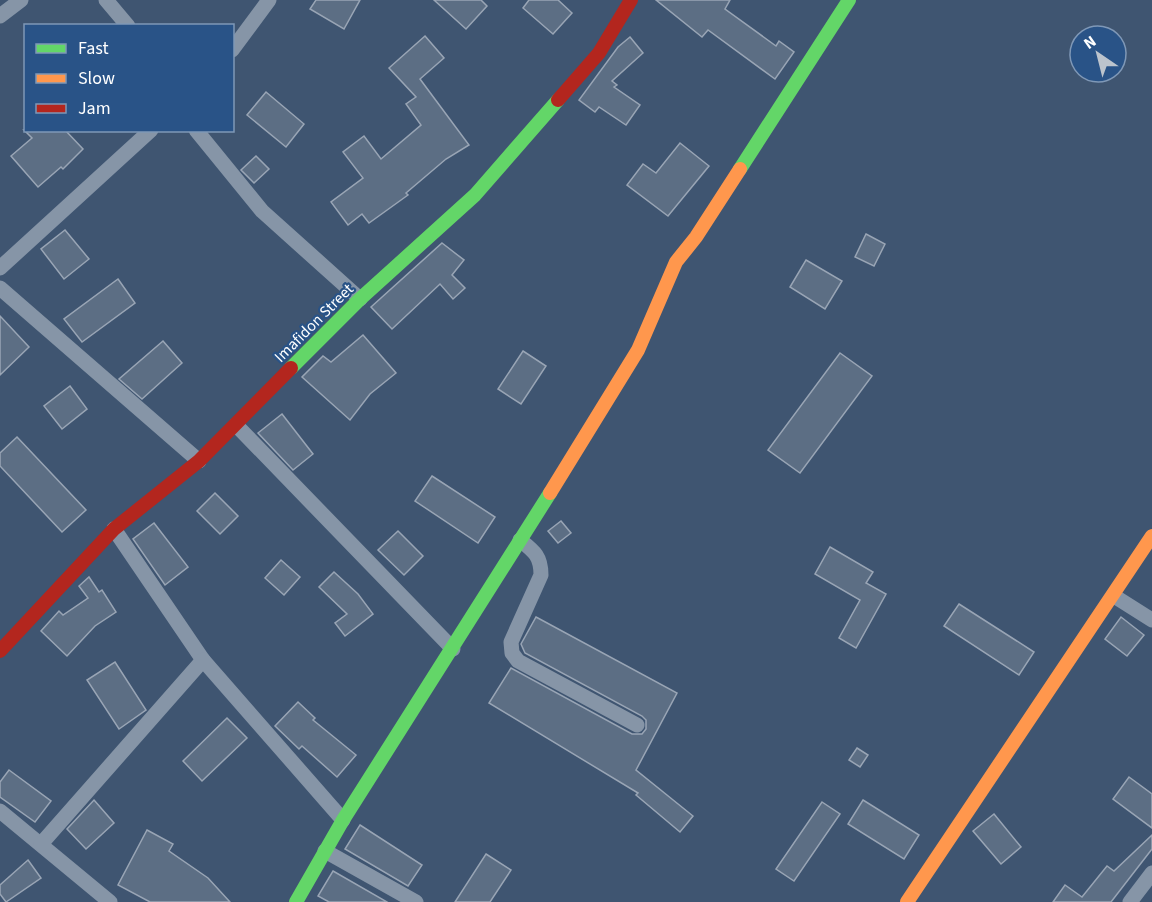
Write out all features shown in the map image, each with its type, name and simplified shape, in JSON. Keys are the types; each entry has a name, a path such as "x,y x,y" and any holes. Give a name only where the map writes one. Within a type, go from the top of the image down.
{"street":[{"path":"0,16 21,0"},
{"path":"106,0 126,24"},
{"path":"234,47 269,0"},
{"name":"Imafidon Street","path":"0,651 114,529 199,461 360,299 475,195 599,52 631,0"},
{"path":"296,902 343,820 453,649 638,350 676,262 715,208 849,0"},
{"path":"0,268 100,174 149,132"},
{"path":"197,132 262,211 360,299"},
{"path":"0,288 199,461"},
{"path":"236,425 453,649"},
{"path":"114,529 203,660 343,820"},
{"path":"907,902 1152,537"},
{"path":"520,540 537,553 541,563 541,575 511,642 512,653 518,661 637,725"},
{"path":"1114,596 1152,620"},
{"path":"41,844 203,660"},
{"path":"0,811 110,902"},
{"path":"325,851 416,902"},
{"path":"1130,902 1152,873"}],"building":[{"path":"316,0 360,0 344,29 310,9"},
{"path":"434,0 481,0 487,6 466,29"},
{"path":"529,0 558,0 572,13 553,34 523,8"},
{"path":"656,0 730,0 725,9 776,46 779,41 794,52 775,79 708,30 702,37"},
{"path":"425,36 444,58 420,79 469,145 446,159 406,193 408,195 369,223 362,214 348,225 331,202 363,178 343,152 364,136 381,159 421,125 406,104 416,97 389,68"},
{"path":"630,37 643,53 612,81 617,85 614,87 640,105 626,125 599,107 595,112 579,100 618,47"},
{"path":"266,92 304,124 286,147 247,115"},
{"path":"26,132 67,132 83,149 63,169 61,167 38,187 11,156 32,138"},
{"path":"680,143 709,166 668,216 627,185 643,164 656,173"},
{"path":"256,156 269,169 254,183 241,170"},
{"path":"65,230 89,259 64,279 41,249"},
{"path":"866,234 885,244 874,266 855,257"},
{"path":"442,243 464,260 452,275 465,288 453,299 440,284 392,329 371,307"},
{"path":"806,260 842,281 825,309 790,287"},
{"path":"118,279 135,303 82,342 64,319"},
{"path":"0,316 29,347 0,375"},
{"path":"363,335 396,373 370,394 350,420 302,377 323,356 331,362"},
{"path":"163,341 182,363 142,399 119,379"},
{"path":"523,351 546,366 521,404 498,389"},
{"path":"840,353 872,376 800,473 768,450"},
{"path":"70,386 87,409 62,429 44,406"},
{"path":"282,414 313,454 293,470 258,433"},
{"path":"17,437 86,510 62,532 0,466 0,453"},
{"path":"432,476 495,517 478,543 415,501"},
{"path":"215,493 238,516 220,534 197,511"},
{"path":"561,521 571,533 558,543 548,531"},
{"path":"154,523 188,567 165,585 133,539"},
{"path":"398,531 423,556 404,575 378,550"},
{"path":"830,547 873,572 866,583 886,594 856,648 839,638 860,600 815,574"},
{"path":"281,560 300,577 284,595 265,578"},
{"path":"334,572 358,594 373,614 345,636 335,623 347,614 319,587"},
{"path":"89,577 99,592 102,590 116,612 95,626 67,656 41,631 59,611 63,615 88,598 79,586"},
{"path":"959,604 1034,652 1019,675 944,626"},
{"path":"536,617 677,693 636,770 693,816 680,832 636,795 638,793 489,703 511,668 632,734 642,734 646,729 646,720 642,716 525,653 521,644"},
{"path":"1121,617 1144,635 1127,656 1105,639"},
{"path":"115,662 146,710 119,729 87,680"},
{"path":"298,702 315,718 313,720 356,755 337,777 302,746 299,749 275,726"},
{"path":"227,718 247,738 202,781 183,761"},
{"path":"857,748 868,755 860,767 849,760"},
{"path":"9,770 51,801 35,822 0,797 0,782"},
{"path":"1129,777 1152,794 1152,828 1113,799"},
{"path":"94,800 114,823 86,849 67,829"},
{"path":"863,800 919,835 904,859 848,824"},
{"path":"822,802 840,814 794,881 776,869"},
{"path":"994,814 1021,847 1001,864 973,831"},
{"path":"360,825 422,865 408,886 345,849"},
{"path":"147,830 173,844 169,851 208,878 230,902 150,902 118,885"},
{"path":"1152,835 1152,849 1111,902 1053,902 1065,885 1082,897 1107,866 1114,871"},
{"path":"486,854 511,870 490,902 455,902"},
{"path":"28,860 41,878 6,902 0,894 0,885"},
{"path":"333,871 387,902 329,902 318,896"}],"traffic: fast":[{"path":"740,169 849,0"},
{"path":"291,368 360,299 475,195 558,100"},
{"path":"296,902 343,820 550,493"}],"traffic: slow":[{"path":"550,493 638,350 676,262 696,237 740,169"},
{"path":"907,902 1152,536"}],"traffic: jam":[{"path":"558,100 599,53 631,0"},
{"path":"0,651 114,529 199,461 291,368"}]}
